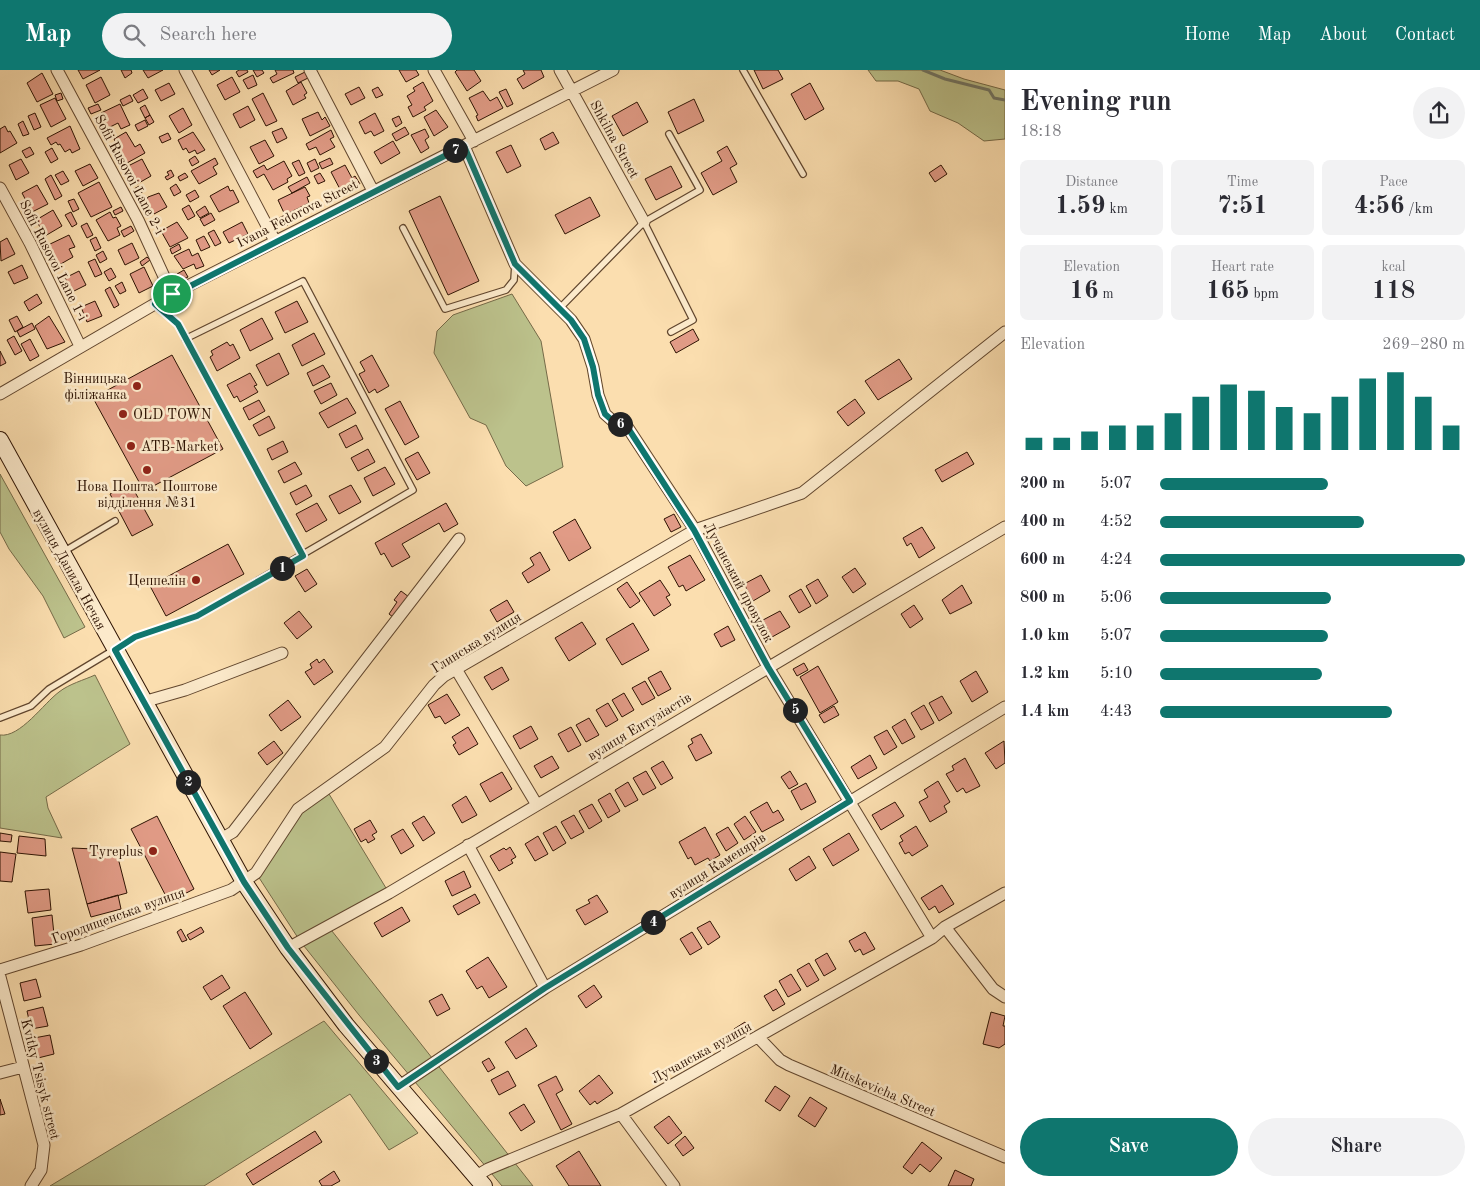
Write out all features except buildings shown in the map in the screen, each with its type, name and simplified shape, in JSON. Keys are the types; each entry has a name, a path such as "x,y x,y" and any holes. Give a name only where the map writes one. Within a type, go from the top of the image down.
{"main road":[{"name":"вулиця Данила Нечая","path":"0,440 244,882 288,948 398,1087 480,1181"}],"street":[{"name":"Sofii Rusovoi Lane 2-i","path":"58,70 138,220 172,294"},
{"path":"185,70 275,241"},
{"path":"310,70 373,191"},
{"name":"Лучанський провулок","path":"434,70 470,143 515,264 571,320 584,339 593,367 598,395 605,414 614,422 626,425 694,530 768,667 932,938"},
{"name":"Shkilna Street","path":"560,70 644,222"},
{"name":"Ivana Fedorova Street","path":"0,394 172,294 571,90 614,70"},
{"name":"Sofii Rusovoi Lane 1-i","path":"0,188 80,346"},
{"name":"Глинська вулиця","path":"244,882 256,873 298,809 385,747 434,685 456,669 694,530 802,494 1005,332"},
{"name":"вулиця Ентузіастів","path":"288,948 389,893 1005,527"},
{"path":"220,840 234,832 459,539"},
{"path":"143,702 185,690 282,653"},
{"path":"456,669 537,805"},
{"name":"вулиця Каменярів","path":"398,1087 545,988 1005,707"},
{"path":"468,846 545,988"},
{"name":"Городищенська вулиця","path":"0,970 90,942 231,890 244,882"},
{"name":"Лучанська вулиця","path":"480,1181 488,1169 621,1114 932,938 945,927 1005,893"},
{"path":"945,927 994,989 1005,997"},
{"name":"Kvitky Tsisyk street","path":"0,977 44,1144 41,1170 31,1186"},
{"name":"Mitskevicha Street","path":"758,1037 780,1060 789,1066 1005,1157"},
{"path":"0,1073 23,1067"},
{"path":"621,1114 674,1186"}],"lane":[{"path":"743,70 804,174"},
{"path":"559,309 644,222 700,190 669,134"},
{"path":"644,222 693,320 670,332"},
{"path":"403,228 444,309 506,290 514,280 515,264"},
{"path":"0,718 31,706 55,685 135,637 197,616 303,556 413,490 303,281 186,339"},
{"path":"155,304 178,324 303,556"},
{"path":"61,553 115,520"}],"green space":[{"path":"868,70 940,70 964,79 1005,90 1005,139 984,141 958,123 930,111 919,89 898,81 876,81"},
{"path":"512,294 541,341 563,467 526,486 506,466 486,425 470,418 434,353 437,331 453,315"},
{"path":"0,474 85,627 64,638 43,596 9,549 0,532"},
{"path":"95,675 130,744 46,797 48,808 62,838 0,828 0,735 16,731 24,726 63,689"},
{"path":"326,789 389,893 328,926 533,1186 502,1186 359,1015 300,941 256,873 292,817"},
{"path":"324,1021 418,1133 389,1150 350,1094 204,1186 50,1186"}],"waterway":[{"path":"923,70 945,79 989,90 994,98 1005,100"}],"place":[{"name":"Вінницька філіжанка","path":"137,386"},
{"name":"OLD TOWN","path":"123,414"},
{"name":"ATB-Market","path":"131,446"},
{"name":"Нова Пошта. Поштове відділення №31","path":"147,470"},
{"name":"Цеппелін","path":"196,580"},
{"name":"Tyreplus","path":"153,851"}],"route":[{"path":"464,146 515,264 571,320 584,339 593,367 598,395 605,414 614,422 626,425 634,435 694,530 768,667 850,801 545,988 398,1087 346,1025 288,948 244,882 115,650 135,637 197,616 303,556 178,324 155,304 172,294 464,146"}]}
